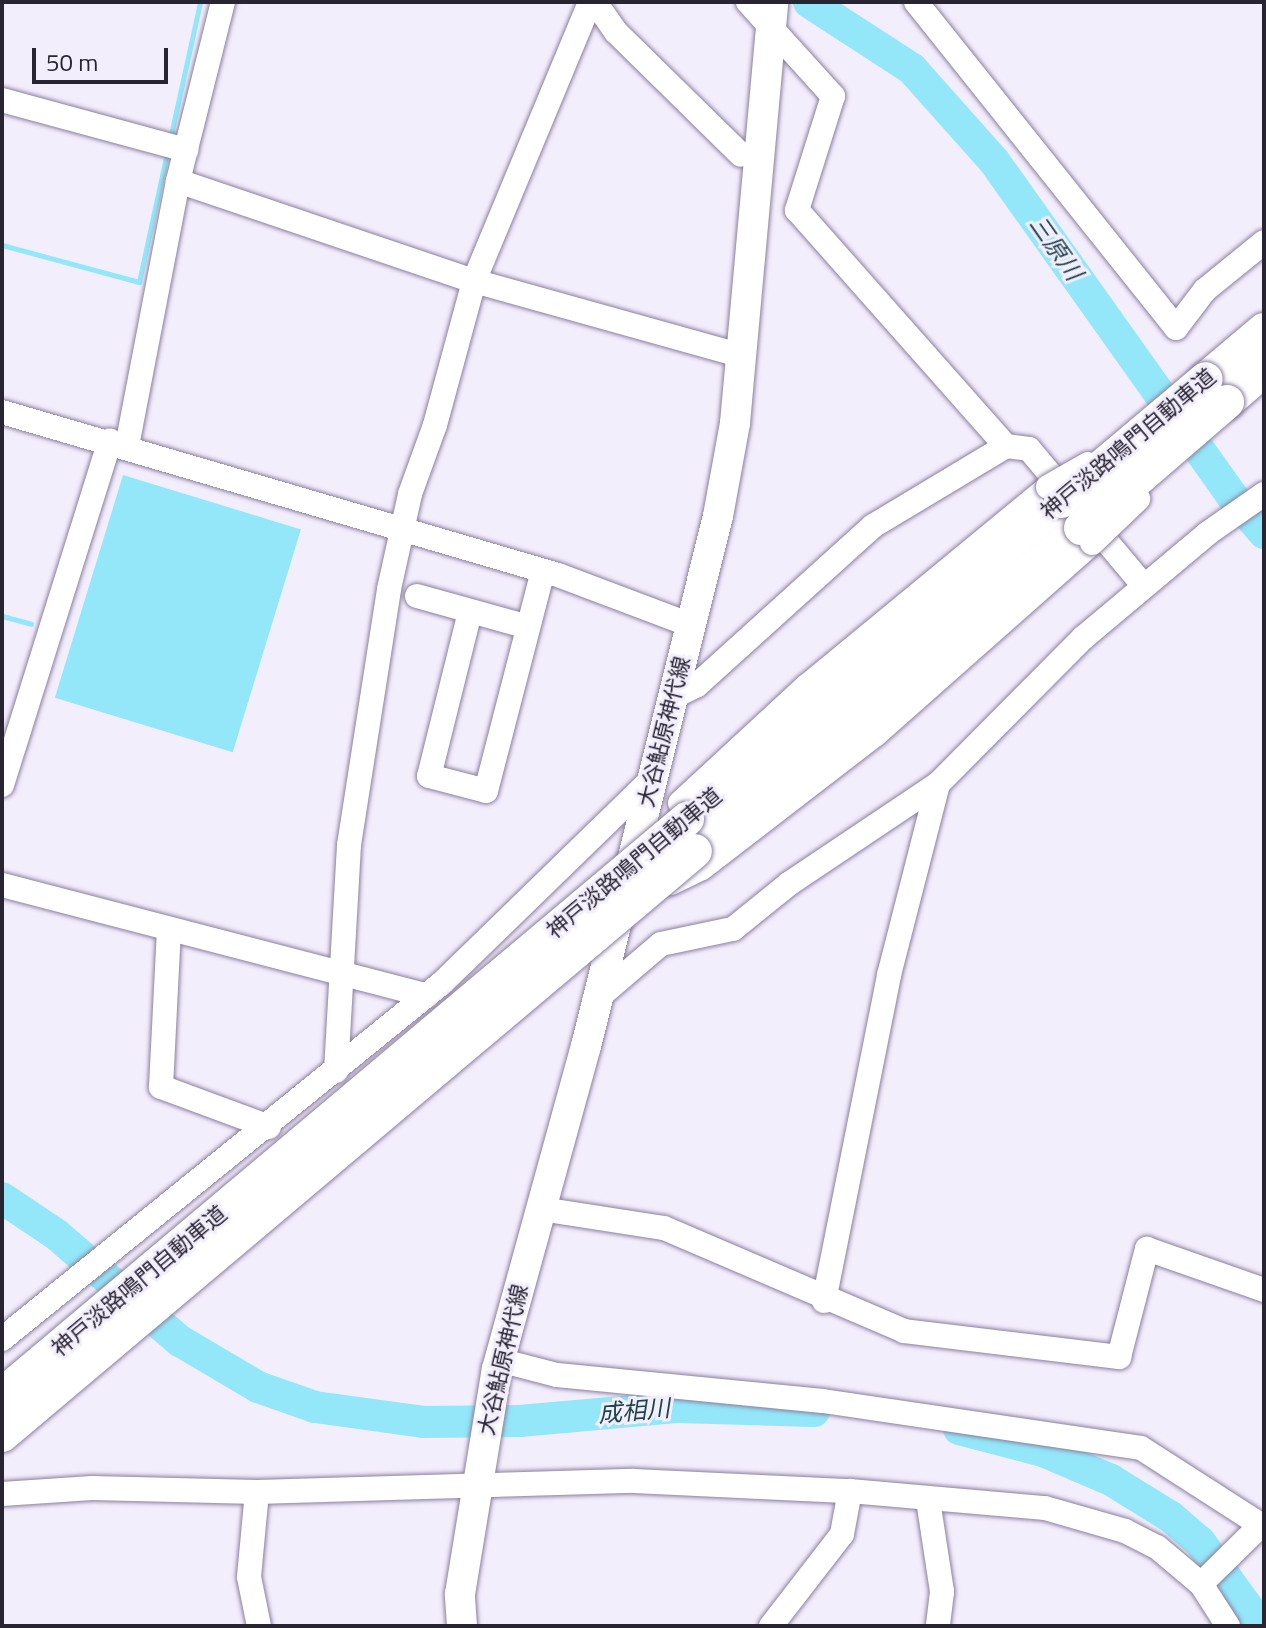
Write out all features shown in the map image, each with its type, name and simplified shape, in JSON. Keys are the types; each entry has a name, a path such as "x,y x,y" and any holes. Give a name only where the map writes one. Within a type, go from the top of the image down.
{"highway":[{"name":"神戸淡路鳴門自動車道","path":"1070,515 1151,428 1222,397 1264,330"},
{"name":"神戸淡路鳴門自動車道","path":"2,1395 528,951 691,835 1070,515 1222,397 1264,370"},
{"name":"神戸淡路鳴門自動車道","path":"2,1435 644,896 691,835"}],"main road":[{"name":"大谷鮎原神代線","path":"462,1626 460,1594 498,1364 654,777 718,516 742,356 766,12"}],"street":[{"path":"2,785 118,443 223,2"},
{"path":"336,1071 349,845 401,529 474,281 592,2 616,32 741,155"},
{"path":"928,8 1176,328 1205,290 1264,242"},
{"path":"766,12 833,96 797,210 1006,446"},
{"path":"2,100 186,150"},
{"path":"178,181 474,281 742,356"},
{"path":"1222,397 1264,378"},
{"path":"2,412 118,443 543,571 690,625"},
{"path":"673,697 696,686 873,526 1006,446 1029,449 1144,586"},
{"path":"593,1002 661,944 733,929 790,883 938,784 1083,638 1208,533 1264,494"},
{"path":"691,835 807,686 1070,515"},
{"path":"470,612 429,776 486,791 543,571"},
{"path":"417,596 528,627"},
{"path":"10,1332 131,1231 269,1127 427,996 654,777"},
{"path":"824,1301 889,975 938,784"},
{"path":"2,885 427,996"},
{"path":"169,929 161,1087 269,1127"},
{"path":"541,1209 664,1228 824,1301 904,1331 1119,1357 1147,1249 1264,1290"},
{"path":"498,1364 557,1375 823,1401 1141,1448 1262,1526 1201,1584"},
{"path":"2,1494 92,1488 257,1492 477,1477 850,1491 1045,1508 1125,1531 1157,1547 1201,1584 1228,1626"},
{"path":"771,1626 842,1534 850,1491"},
{"path":"257,1492 249,1577 259,1626"},
{"path":"2,1513 31,1493"},
{"path":"928,1500 942,1592 938,1626"}],"water":[{"path":"123,475 301,529 233,752 55,698"}],"waterway":[{"path":"170,139 200,2"},
{"name":"三原川","path":"809,2 912,69 994,161 1232,496 1264,533"},
{"path":"2,245 139,282 167,152"},
{"path":"2,616 31,624"},
{"name":"成相川","path":"2,1198 57,1235 180,1341 258,1387 315,1407 425,1422 520,1421 678,1407 814,1411"},
{"name":"成相川","path":"959,1429 1043,1451 1111,1480 1171,1517 1200,1542 1261,1626"}]}
